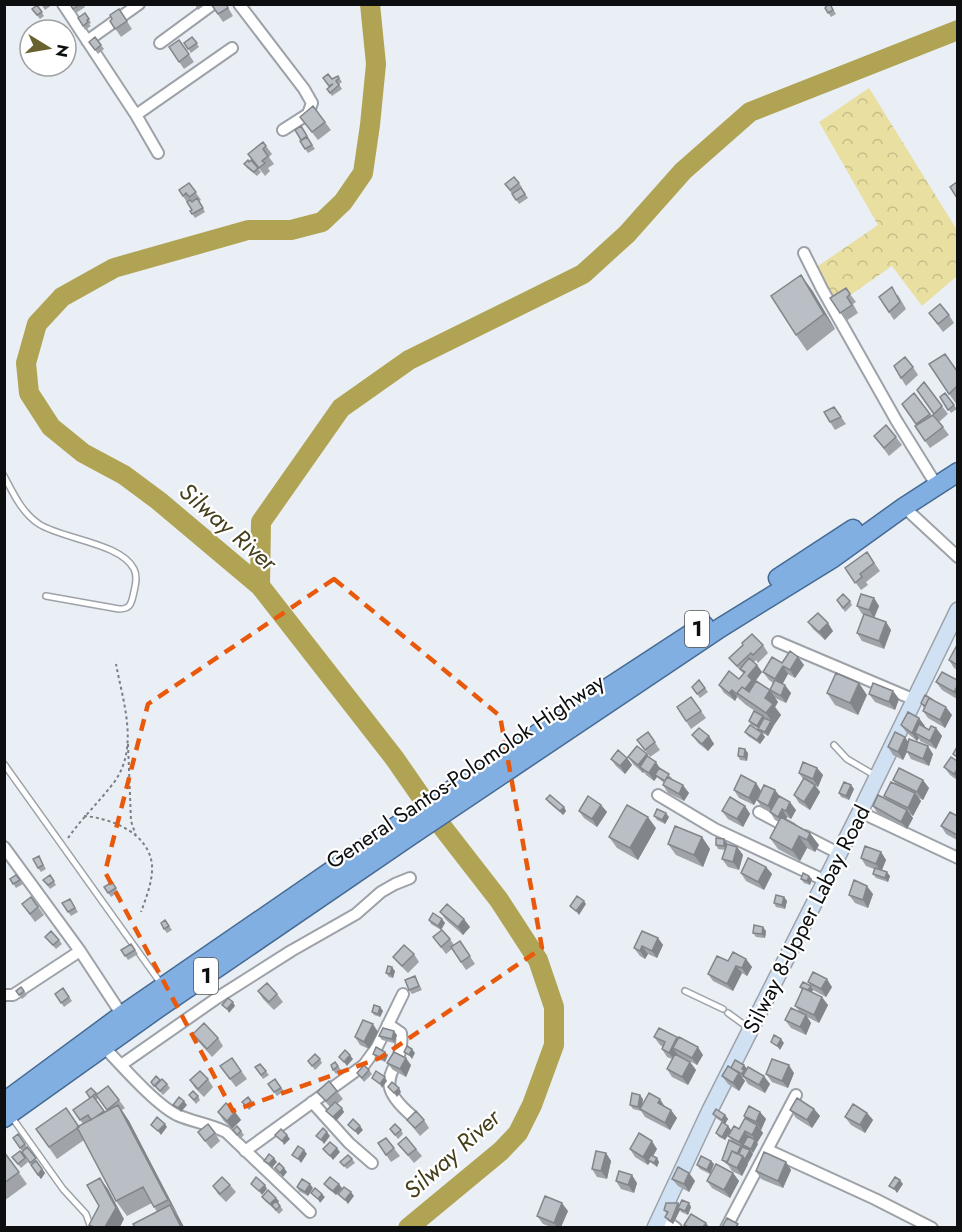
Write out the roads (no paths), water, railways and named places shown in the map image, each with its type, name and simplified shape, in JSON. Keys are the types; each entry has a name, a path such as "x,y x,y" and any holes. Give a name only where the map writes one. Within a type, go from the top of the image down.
{"highway":[{"name":"1","path":"6,1112 122,1015 467,789 957,460"},
{"name":"General Santos-Polomolok Highway","path":"467,789 832,558 957,472"},
{"name":"General Santos-Polomolok Highway","path":"6,1112 104,1047 405,830"}],"main road":[{"name":"Silway 8-Upper Labay Road","path":"658,1222 751,1029 878,777 957,610"}],"street":[{"path":"63,4 136,115 158,153"},
{"path":"87,41 139,4"},
{"path":"160,44 213,4"},
{"path":"238,4 304,89 312,103 308,114 283,130"},
{"path":"136,115 232,48"},
{"path":"804,253 896,420 932,478"},
{"path":"904,507 957,557"},
{"path":"778,642 915,700"},
{"path":"658,795 715,829 826,881"},
{"path":"759,812 840,854"},
{"path":"860,812 957,858"},
{"path":"4,847 80,951 122,1015"},
{"path":"121,1065 217,998 291,951 356,914 381,892 394,884 410,879"},
{"path":"4,995 13,994 80,951"},
{"path":"245,1151 364,1065 377,1047 403,994"},
{"path":"388,1024 401,1033 402,1039 402,1046 390,1076 389,1087 399,1105 411,1115"},
{"path":"104,1047 174,1114 214,1125 226,1132 310,1212"},
{"path":"726,1227 796,1095"},
{"path":"312,1102 372,1163"},
{"path":"768,1150 932,1227"},
{"path":"658,1222 676,1227"}],"lane":[{"path":"4,476 17,501 39,524 106,548 128,561 135,570 136,584 131,605 126,609 46,596"},
{"path":"834,745 847,759 878,777"},
{"path":"4,764 163,987"},
{"path":"685,991 726,1011 751,1029"},
{"path":"6,1112 63,1189 86,1214 91,1227"}],"waterway":[{"name":"Silway River","path":"370,4 376,64 370,125 363,173 343,202 322,222 291,230 248,230 114,268 62,297 37,324 26,363 29,393 51,427 83,453 124,475 159,501 260,586 395,759 440,824 499,900 538,960 554,1007 554,1045 532,1105 518,1133 501,1151 408,1228"},
{"path":"260,586 261,522 341,408 409,360 583,274 627,234 683,171 750,112 958,30"}]}
